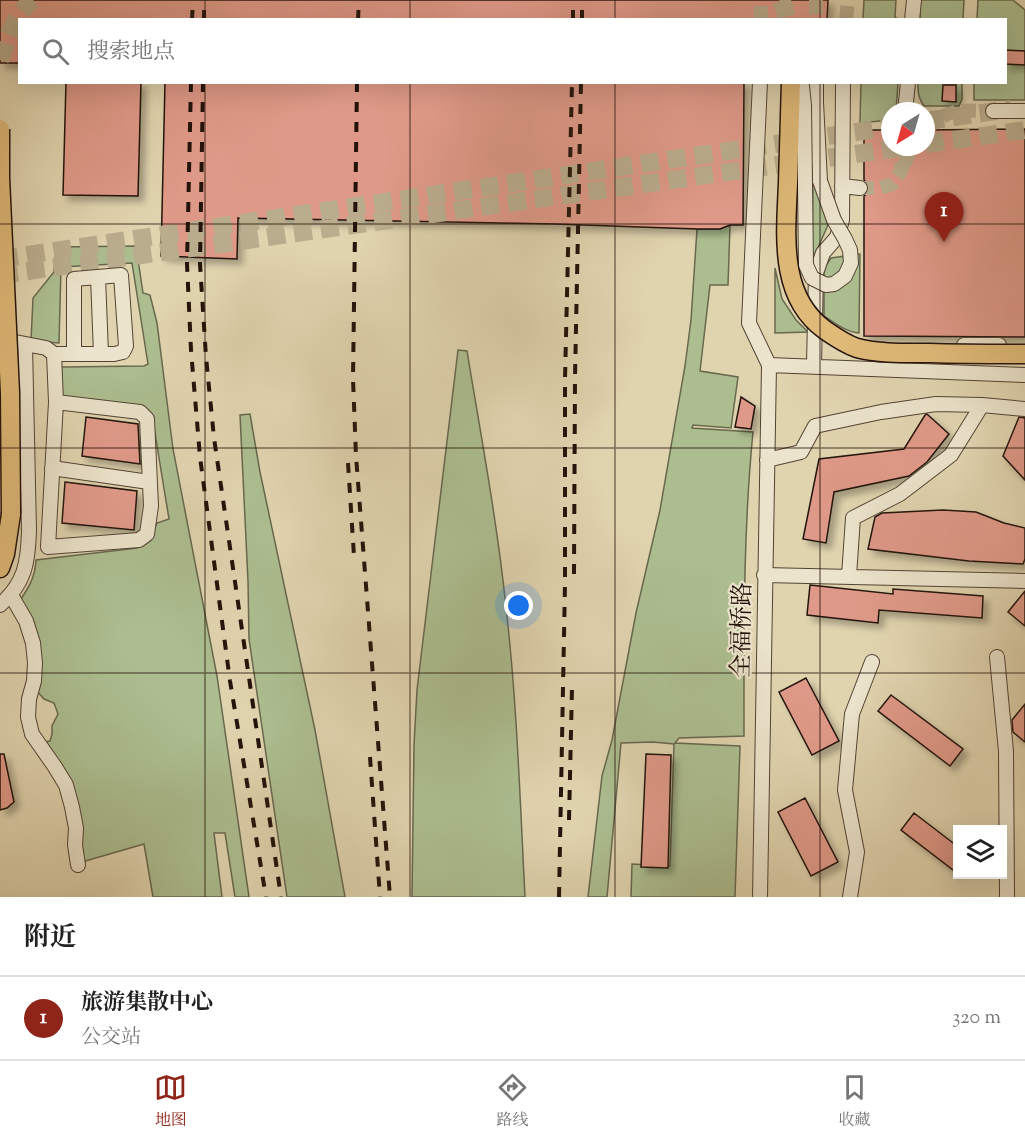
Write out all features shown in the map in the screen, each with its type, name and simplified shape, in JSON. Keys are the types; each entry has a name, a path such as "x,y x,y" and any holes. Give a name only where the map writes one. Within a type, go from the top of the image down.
{"main road":[{"path":"791,84 785,241 790,279 798,301 807,314 837,339 854,347 870,350 894,353 1025,354"},
{"path":"0,129 0,178 10,393 11,514 5,554 0,568"}],"street":[{"path":"912,18 914,0"},
{"path":"760,84 749,323 769,364 1025,375"},
{"path":"800,84 804,105 806,265 812,278 826,285 834,284 845,276 851,263 850,250 834,220 820,181 816,84"},
{"path":"814,365 816,273 823,253 837,237 842,220 843,84"},
{"path":"906,102 908,84"},
{"path":"993,111 1025,111"},
{"path":"842,186 860,188"},
{"path":"0,339 46,348 54,354 74,354 101,354 123,352 126,346 121,274 74,279 74,354"},
{"path":"98,277 101,354"},
{"path":"0,605 11,595 23,576 28,553 25,345"},
{"path":"964,345 1025,346"},
{"path":"54,354 56,402 48,547 139,540 147,534 151,506 147,419 140,411 56,402"},
{"name":"全福桥路","path":"760,897 769,364"},
{"path":"767,460 801,452 815,426 881,412 936,404 1025,409"},
{"path":"849,576 853,518 900,494 951,455 982,405"},
{"path":"52,468 149,482"},
{"path":"764,575 1025,581"},
{"path":"11,595 26,621 33,643 34,681 29,699 28,717 32,735 66,785 76,828 75,845 78,865"},
{"path":"997,657 1006,752 1007,897"},
{"path":"850,897 857,852 845,790 852,714 872,662"}],"green space":[{"path":"864,0 896,0 896,18 863,18"},
{"path":"920,0 964,0 963,18 920,18"},
{"path":"978,0 1013,0 1025,10 1025,100 974,100 974,84 1007,84 1007,18 977,18"},
{"path":"861,84 898,84 897,102 881,102 881,121 860,123"},
{"path":"918,84 962,84 962,99 959,106 935,106 935,102 922,102"},
{"path":"813,177 828,225 812,261"},
{"path":"730,225 728,285 710,285 700,371 738,377 731,428 693,425 692,428 753,432 746,546 744,736 679,738 675,743 740,746 735,897 631,897 632,864 670,866 674,744 653,742 621,743 607,897 588,897 602,776 612,740 636,613 660,510 685,366 691,320 697,229 720,229"},
{"path":"136,246 143,293 150,295 157,323 173,449 217,676 249,897 235,897 225,833 214,833 222,897 153,897 144,844 82,862 79,822 44,742 50,741 52,726 58,714 54,703 44,699 36,690 41,682 41,659 19,602 31,582 36,560 137,548 150,539 157,523 169,519 152,415 141,406 61,397 61,367 144,366 148,364 132,263 61,267 59,343 31,341 33,298 54,272 56,247"},
{"path":"860,254 859,333 845,329 824,316 824,273 831,258"},
{"path":"775,268 782,299 796,320 808,332 775,333"},
{"path":"458,350 467,351 502,575 516,715 525,897 412,897 417,690"},
{"path":"250,414 260,472 315,730 345,897 287,897 249,639 240,415"}],"building":[{"path":"0,0 828,0 827,18 18,18 18,63 0,63"},
{"path":"1007,50 1025,51 1025,65 1007,64"},
{"path":"66,84 141,84 138,196 63,195"},
{"path":"165,84 744,84 743,225 730,225 720,229 697,229 238,218 237,259 161,256"},
{"path":"943,85 956,85 956,102 942,101"},
{"path":"1025,129 1025,337 864,336 864,196 868,193 869,188 864,180 864,130 881,130 881,156 935,156 935,130"},
{"path":"741,397 755,406 751,429 735,427"},
{"path":"927,414 949,434 927,462 909,476 834,492 826,543 803,539 819,459 904,449"},
{"path":"86,417 138,424 140,464 82,456"},
{"path":"1019,417 1025,418 1025,480 1003,456"},
{"path":"65,482 137,491 134,530 62,523"},
{"path":"943,510 976,512 1025,528 1023,564 969,561 868,549 875,517 882,513"},
{"path":"810,585 893,594 893,589 983,596 982,618 879,610 878,623 807,615"},
{"path":"1025,591 1025,626 1008,612"},
{"path":"806,678 839,741 812,755 779,692"},
{"path":"891,695 963,749 950,766 878,711"},
{"path":"1025,704 1025,742 1013,732 1012,720"},
{"path":"0,754 4,754 14,802 0,810"},
{"path":"646,754 671,755 668,868 641,867"},
{"path":"805,798 838,862 811,876 778,812"},
{"path":"914,813 953,843 953,870 901,830"}],"tunnel":[{"path":"0,60 16,20 33,0"},
{"path":"761,0 761,18"},
{"path":"780,0 787,18"},
{"path":"816,0 816,18"},
{"path":"846,18 848,0"},
{"path":"935,120 1011,109"},
{"path":"935,121 949,113 993,111"},
{"path":"0,259 881,128"},
{"path":"935,143 1025,130"},
{"path":"0,275 881,150"},
{"path":"860,188 879,188 892,184 901,171 902,156"},
{"path":"903,166 908,156"}],"railway":[{"path":"192,18 193,0"},
{"path":"204,0 204,18"},
{"path":"358,18 359,0"},
{"path":"573,0 573,18"},
{"path":"582,0 582,18"},
{"path":"191,84 187,264 200,457 230,681 266,897"},
{"path":"203,84 200,264 206,357 214,438 281,897"},
{"path":"357,84 353,379 356,456 390,897"},
{"path":"559,897 565,584 565,379 572,84"},
{"path":"574,574 581,84"},
{"path":"348,463 354,556"},
{"path":"569,820 572,688"},
{"path":"370,757 380,897"}],"place":[{"name":"旅游集散中心","path":"944,242"}]}
